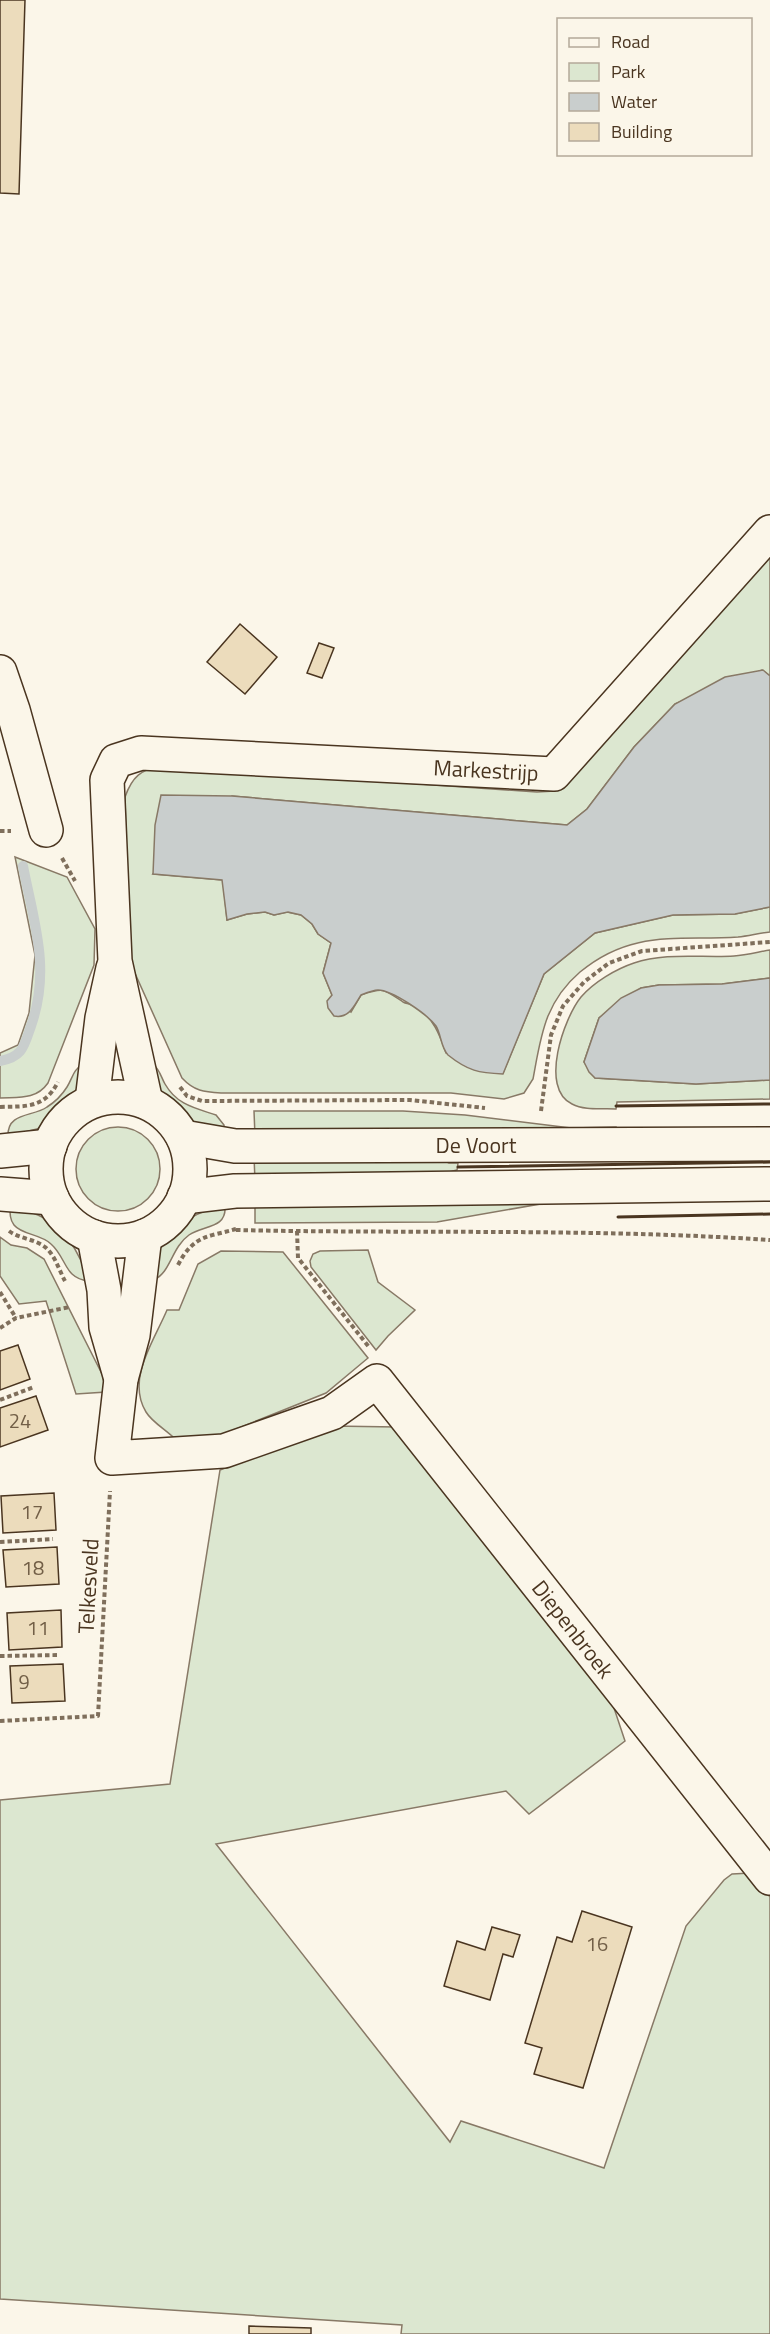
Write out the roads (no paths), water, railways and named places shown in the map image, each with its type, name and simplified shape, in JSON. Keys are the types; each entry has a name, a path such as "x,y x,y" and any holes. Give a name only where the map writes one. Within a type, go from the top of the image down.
{"street":[{"name":"Markestrijp","path":"115,961 107,780 116,761 141,753 554,774 770,532"},
{"path":"0,672 13,710 46,830"},
{"path":"92,1101 102,1018 115,961"},
{"path":"115,961 146,1102"},
{"path":"110,1097 129,1097 146,1102 168,1116 183,1137 189,1156 190,1178 184,1197 175,1214 162,1227 145,1236 119,1241 94,1237 76,1228 62,1215 52,1198 46,1172 50,1146 59,1127 74,1112 92,1101 110,1097"},
{"name":"De Voort","path":"183,1137 235,1146 770,1144"},
{"path":"0,1151 50,1146"},
{"name":"De Voort","path":"184,1197 236,1191 770,1184"},
{"path":"0,1194 52,1198"},
{"path":"122,1379 134,1335 145,1236"},
{"path":"94,1237 104,1290 106,1328 122,1379"},
{"name":"Diepenbroek","path":"122,1379 112,1458 224,1451 332,1413 377,1381 770,1878"}],"water":[{"path":"763,670 770,676 770,907 735,914 673,915 595,933 544,974 503,1074 487,1073 462,1065 448,1055 442,1045 438,1029 425,1015 384,991 376,990 361,995 347,1014 334,1016 328,1008 327,1001 332,995 323,973 331,943 318,934 312,924 301,915 288,912 274,915 265,912 227,920 222,880 153,874 155,825 161,795 232,796 567,825 587,809 634,747 675,704 725,677"},
{"path":"770,978 770,1080 696,1084 595,1078 584,1062 599,1018 621,998 641,988 659,985 722,984"}],"waterway":[{"path":"0,1061 14,1057 22,1050 37,1005 40,985 39,946 23,866"}]}
